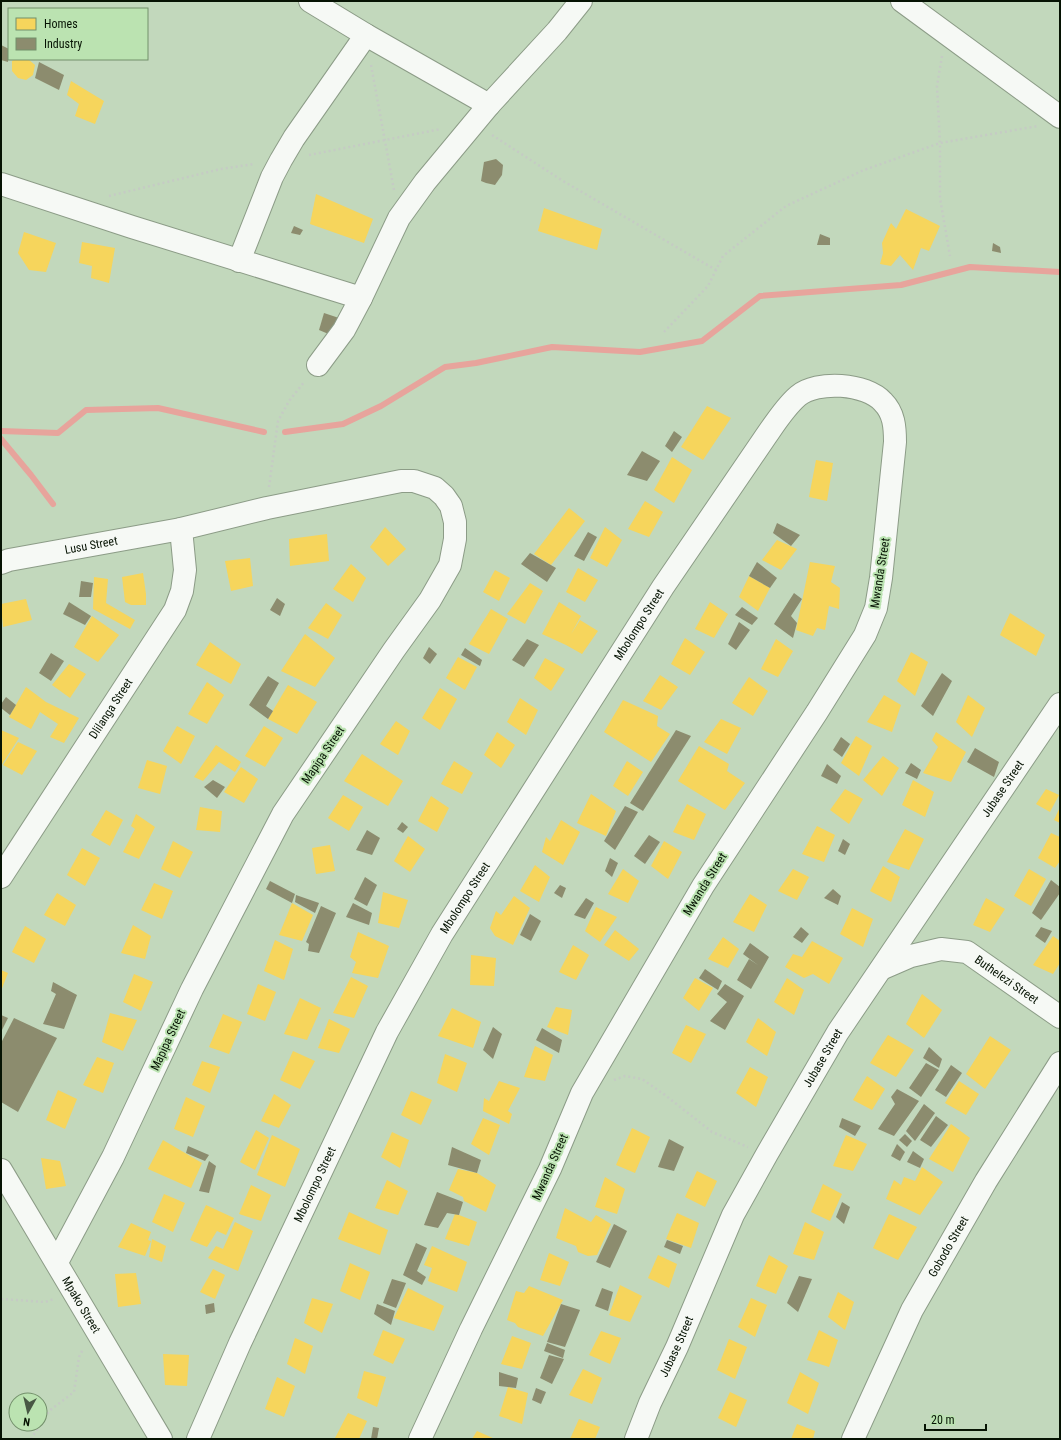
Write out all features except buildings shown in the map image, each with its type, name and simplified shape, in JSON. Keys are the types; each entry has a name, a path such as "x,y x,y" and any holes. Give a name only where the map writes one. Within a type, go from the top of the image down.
{"street":[{"path":"310,1 366,35 489,105"},
{"path":"318,365 344,330 399,218 425,182 489,105 557,31 581,1"},
{"path":"902,1 946,33 1052,121"},
{"path":"239,261 272,176 298,132 366,35"},
{"path":"1,184 239,261 361,298"},
{"name":"Mwanda Street","path":"420,1439 471,1329 550,1169 582,1093 703,886 813,719 865,635 876,608 881,578 895,442 895,426 891,413 883,401 866,391 849,386 835,385 817,387 799,395"},
{"name":"Mbolompo Street","path":"198,1439 240,1343 387,1032 442,934 663,587 779,417 799,395"},
{"name":"Mapipa Street","path":"57,1262 113,1157 192,988 283,814 394,650 430,600 450,564 455,539 455,522 450,506 444,496 435,488 414,481 401,481 267,508 182,529"},
{"name":"Lusu Street","path":"1,564 9,560 182,529"},
{"name":"Dlilanga Street","path":"1,877 175,610 182,591 185,570 182,529"},
{"name":"Jubase Street","path":"636,1439 650,1403 678,1347 733,1215 767,1154 838,1032 1060,704"},
{"name":"Buthelezi Street","path":"881,969 911,956 941,949 966,952 1060,1017"},
{"name":"Gobodo Street","path":"853,1439 912,1310 986,1181 1060,1063"},
{"name":"Mpako Street","path":"1,1170 161,1439"}],"path":[{"path":"946,33 937,86 940,143 940,198 950,256"},
{"path":"366,35 399,218"},
{"path":"664,332 708,286 723,256 786,206 864,170 940,143 1052,121"},
{"path":"474,123 563,181 716,270"},
{"path":"267,508 278,420 289,401 318,365"},
{"path":"582,1093 625,1076 642,1079 712,1132 767,1154"},
{"path":"1,1299 46,1302 74,1291"},
{"path":"31,1439 48,1411 74,1392 79,1357 93,1324"}],"waterway":[{"path":"285,432 343,424 381,406 445,367 476,363 552,347 640,352 702,341 760,296 901,285 970,267 1060,272"},
{"path":"1,431 58,433 86,410 158,408 264,432"},
{"path":"1,439 53,504"}]}
